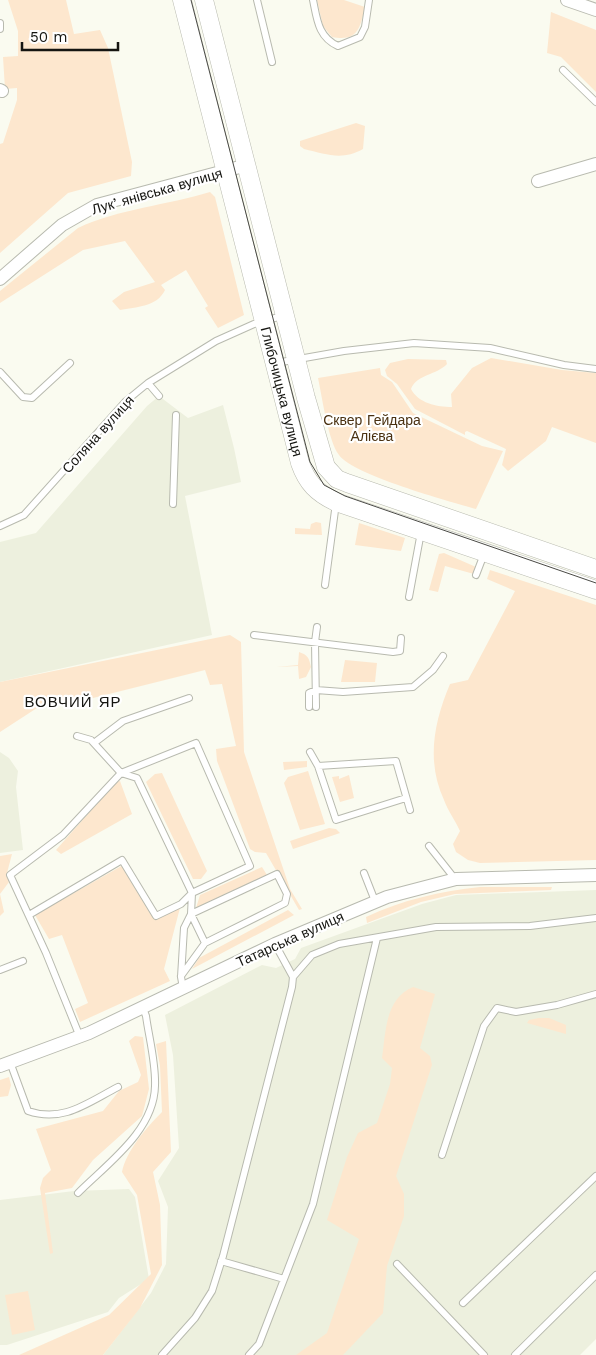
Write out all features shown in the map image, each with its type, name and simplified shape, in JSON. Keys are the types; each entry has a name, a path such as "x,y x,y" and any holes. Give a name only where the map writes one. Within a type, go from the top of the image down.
{"main road":[{"name":"Глибочицька вулиця","path":"182,0 304,475 316,490 336,502 596,590"},
{"name":"Глибочицька вулиця","path":"204,0 284,315 323,457 330,473 337,479 596,569"}],"street":[{"path":"573,1 596,10"},
{"path":"538,181 596,164"},
{"name":"Лукʼянівська вулиця","path":"0,279 62,225 97,206 247,165"},
{"name":"Татарська вулиця","path":"5,1064 80,1037 142,1008 182,982 375,901 456,880 596,875"}],"lane":[{"path":"257,0 272,62"},
{"path":"313,0 319,29 330,42 338,46 360,37 365,27 369,0"},
{"path":"0,23 0,29"},
{"path":"563,70 596,102"},
{"name":"Соляна вулиця","path":"0,526 24,515 126,401 148,383 196,351 264,321 284,315"},
{"path":"275,364 297,359 414,343 490,348 564,364 596,368"},
{"path":"0,372 23,397 32,398 70,363"},
{"path":"148,383 159,396"},
{"path":"173,504 176,415"},
{"path":"325,585 336,502"},
{"path":"409,597 421,530"},
{"path":"476,575 485,553"},
{"path":"316,708 315,642 317,627"},
{"path":"254,635 399,652 401,638"},
{"path":"309,707 309,693 316,690 344,692 413,687 433,670 443,656"},
{"path":"94,743 123,722 189,698"},
{"path":"77,736 91,740 121,772 137,778 192,893 191,914 184,928 182,982"},
{"path":"28,915 122,860 156,916 181,904 192,893 250,866 196,743 121,772 63,835 10,876 80,1037"},
{"path":"310,752 318,766 336,820 406,798"},
{"path":"318,766 396,761 410,810"},
{"path":"429,846 456,880"},
{"path":"364,873 375,901"},
{"path":"182,982 205,943 285,903 287,894 277,874 191,914"},
{"path":"191,914 205,943"},
{"path":"162,1355 194,1318 212,1291 293,977 312,956 339,944 436,927 530,926 596,918"},
{"path":"249,1355 259,1344 312,1204 377,938"},
{"path":"275,944 293,977"},
{"path":"0,970 23,961"},
{"path":"442,1155 484,1026 497,1008 516,1012 557,1005 596,994"},
{"path":"78,1193 130,1142 149,1117 155,1086 146,1016 142,1008"},
{"path":"5,1064 28,1111 42,1116 67,1114 118,1087"},
{"path":"463,1303 596,1176"},
{"path":"221,1261 284,1279"},
{"path":"397,1264 484,1355"},
{"path":"515,1355 596,1275"}],"shaded area":[{"path":"159,396 188,418 223,405 234,448 241,482 185,496 212,635 0,682 0,542 36,533 147,406"},
{"path":"0,752 9,758 18,771 16,787 23,850 0,853"},
{"path":"596,890 596,1339 580,1355 103,1355 151,1293 166,1264 168,1207 158,1181 179,1148 173,1055 165,1015 262,965 276,968 295,959 301,948 422,904 456,895"},
{"path":"129,1189 135,1197 149,1279 119,1298 108,1312 7,1345 0,1345 0,1200 74,1191"}],"green space":[{"path":"8,0 66,0 74,34 100,30 108,48 132,162 131,176 68,193 0,253 0,144 3,143 17,100 17,88 5,89 3,57 18,56 18,31"},
{"path":"317,0 344,0 365,7 356,32 347,37 332,37 323,26"},
{"path":"551,12 596,30 596,92 561,57 547,53"},
{"path":"356,123 365,126 363,149 355,153 341,156 304,149 300,146 300,141"},
{"path":"210,192 215,197 244,315 218,328 205,308 208,306 186,270 161,285 165,290 157,300 139,307 120,310 112,301 124,292 155,282 125,241 83,250 0,303 0,291 78,228 110,216"},
{"path":"491,358 562,370 596,373 596,443 552,427 546,441 508,471 502,465 506,449 467,431 465,435 415,409 397,384 387,376 385,370 390,363 408,359 446,360 447,364 443,368 422,377 411,389 423,401 452,407 451,394 472,368"},
{"name":"Сквер Гейдара Алієва","path":"380,368 381,375 392,382 413,413 482,446 503,451 476,509 381,479 348,463 339,455 329,429 318,378"},
{"path":"321,523 322,535 295,534 295,528 310,529 311,524"},
{"path":"359,523 405,538 401,551 355,545"},
{"path":"444,553 476,567 474,574 445,566 438,592 429,590 439,554"},
{"path":"490,570 596,605 596,860 480,863 468,860 456,852 453,844 460,831 438,785 434,756 436,727 450,684 468,680 515,591 487,579"},
{"path":"230,635 241,642 244,752 290,889 302,909 299,910 266,853 255,852 250,849 217,761 216,749 236,746 222,684 210,685 205,670 89,699 70,707 57,695 0,732 0,682"},
{"path":"299,652 309,659 311,667 306,677 299,679 298,666 276,667 298,665"},
{"path":"345,660 377,663 375,682 341,682"},
{"path":"307,761 307,767 284,770 283,762"},
{"path":"308,771 325,824 300,830 284,783 288,777"},
{"path":"162,773 207,871 201,879 193,879 146,782 155,774"},
{"path":"349,775 354,798 340,802 332,777 339,776 339,779"},
{"path":"120,781 132,814 61,854 56,850 116,782"},
{"path":"329,828 336,829 340,833 293,849 290,841"},
{"path":"12,854 7,873 9,882 0,894 0,856"},
{"path":"125,864 156,916 181,904 164,969 170,981 80,1022 75,1009 88,1003 62,935 49,939 35,915"},
{"path":"262,867 267,875 196,908 200,895"},
{"path":"480,887 552,887 551,890 455,894 421,902 367,923 366,917 408,901 451,891"},
{"path":"0,894 4,912 0,916"},
{"path":"288,910 294,915 192,969 199,958"},
{"path":"413,987 435,994 420,1048 430,1056 432,1065 396,1176 404,1194 404,1216 387,1266 383,1313 343,1355 296,1355 327,1333 359,1239 327,1220 347,1157 358,1133 377,1123 390,1084 392,1068 382,1058 388,1017 397,999"},
{"path":"549,1018 566,1025 566,1034 527,1023 529,1020"},
{"path":"135,1036 143,1037 149,1089 142,1116 93,1160 72,1188 45,1193 53,1253 50,1254 40,1188 43,1178 51,1170 36,1129 103,1111 119,1091 138,1082 141,1075 129,1041"},
{"path":"166,1041 171,1152 153,1172 160,1205 162,1265 140,1308 103,1355 19,1355 109,1315 151,1274 137,1195 122,1172 132,1148 162,1112 160,1066 156,1044"},
{"path":"9,1077 11,1085 8,1096 0,1097 0,1080"},
{"path":"28,1291 35,1330 12,1335 5,1295"}],"tram line":[{"path":"191,0 310,462 324,485 345,496 596,583"}],"district":[{"name":"ВОВЧИЙ ЯР","path":"73,702"}]}
